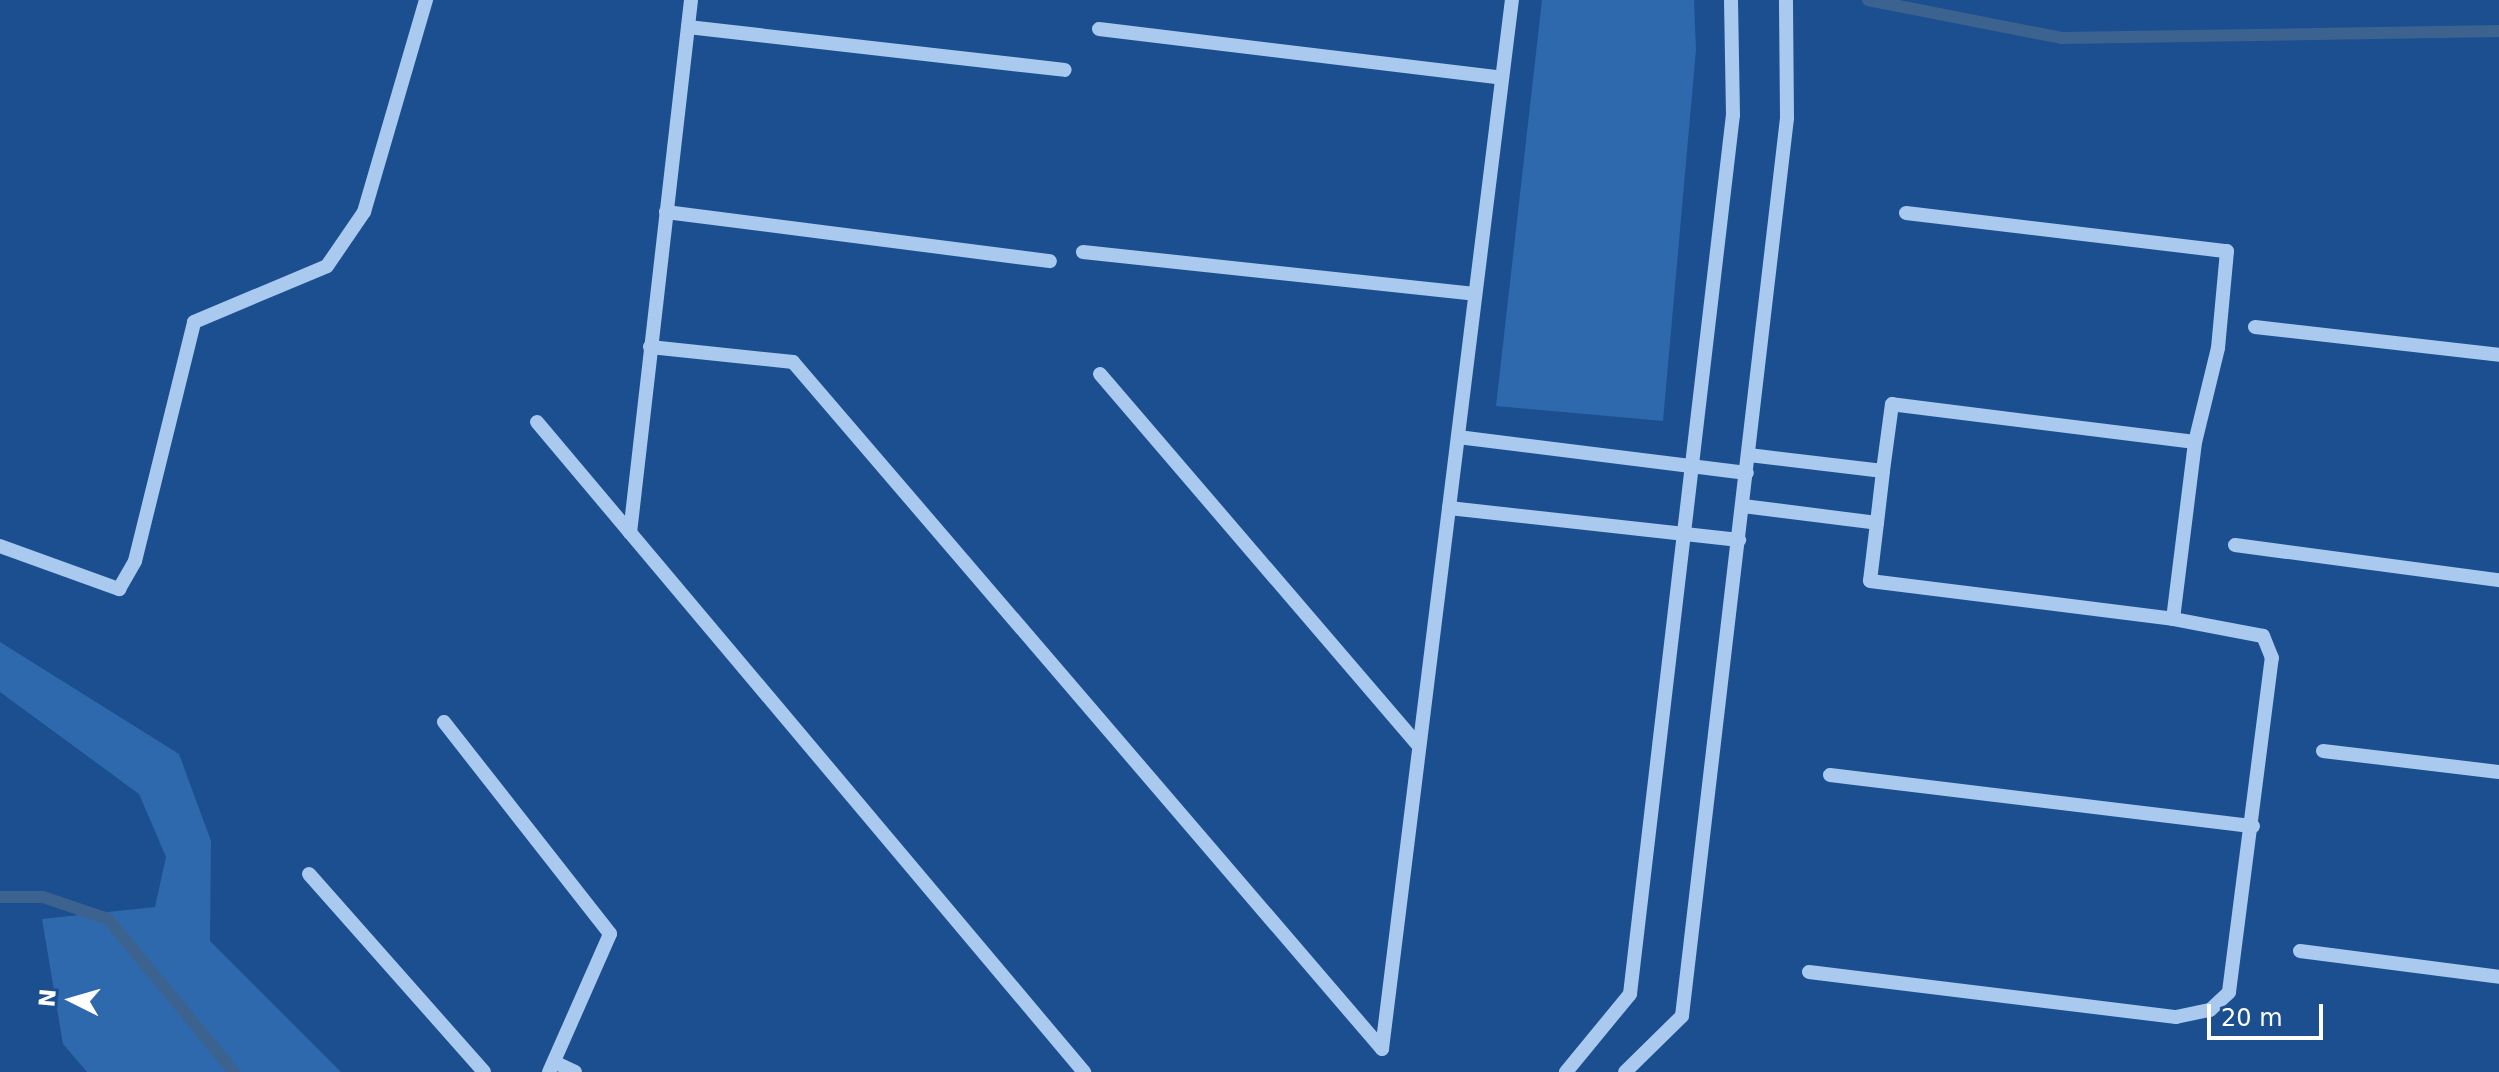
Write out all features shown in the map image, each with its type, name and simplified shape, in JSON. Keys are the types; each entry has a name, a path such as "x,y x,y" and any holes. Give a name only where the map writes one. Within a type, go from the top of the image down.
{"street":[{"path":"0,546 119,589 135,561 194,322 327,266 364,212 426,0"},
{"path":"630,533 691,0"},
{"path":"650,347 793,362 1382,1049 1512,0"},
{"path":"1566,1072 1630,994 1733,115 1731,0"},
{"path":"1625,1072 1682,1016 1787,118 1786,0"},
{"path":"688,27 1065,70"},
{"path":"1099,29 1502,78"},
{"path":"666,212 1050,261"},
{"path":"1906,213 2227,251 2218,348 2195,442 2173,619"},
{"path":"1083,252 1475,294"},
{"path":"2255,327 2499,355"},
{"path":"1100,374 1419,746"},
{"path":"1809,972 2176,1017 2210,1010 2229,992 2253,826 2272,658 2263,636 2173,619 1870,581 1892,404 2195,442"},
{"path":"537,422 1084,1072"},
{"path":"1458,437 1747,473"},
{"path":"1749,455 1883,471"},
{"path":"1743,506 1877,523"},
{"path":"1449,508 1739,540"},
{"path":"2235,545 2499,580"},
{"path":"444,722 610,934 552,1067 575,1072"},
{"path":"2323,751 2499,772"},
{"path":"1830,775 2253,826"},
{"path":"309,874 484,1072"},
{"path":"2300,951 2499,977"}],"shaded area":[{"path":"1542,0 1694,0 1696,50 1663,421 1496,406"},
{"path":"0,642 179,754 211,841 210,941 341,1072 87,1072 63,1044 42,919 155,907 166,857 139,794 0,692"}],"waterway":[{"path":"1868,0 2061,38 2499,31"},
{"path":"0,897 43,897 108,919 234,1072"}]}
